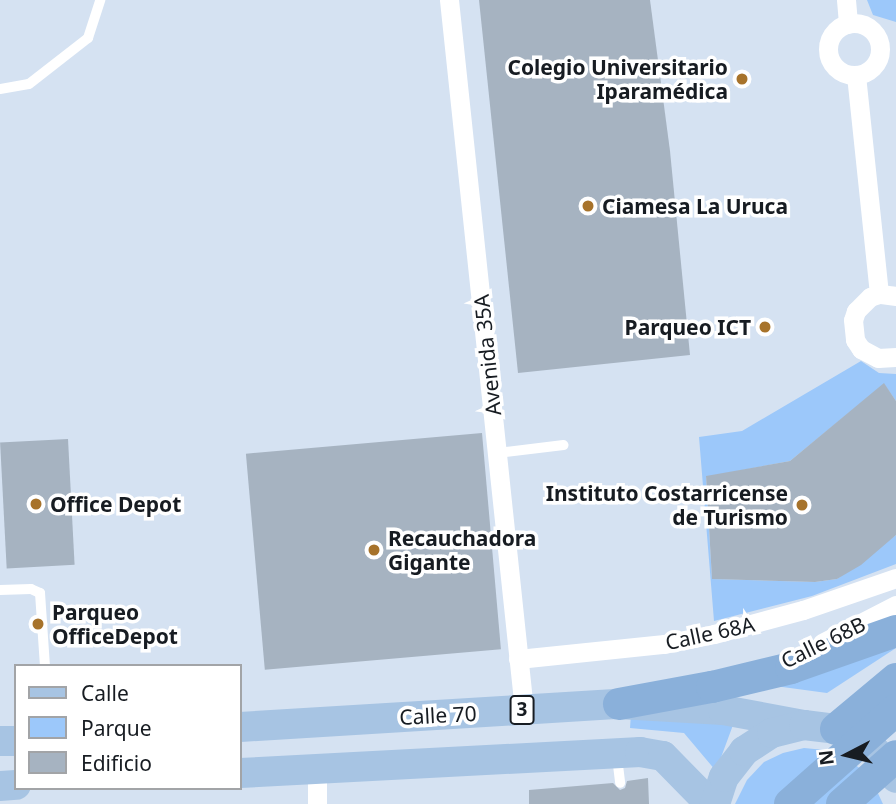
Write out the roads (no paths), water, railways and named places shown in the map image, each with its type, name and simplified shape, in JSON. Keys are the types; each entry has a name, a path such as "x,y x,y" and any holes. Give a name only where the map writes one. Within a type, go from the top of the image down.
{"highway":[{"path":"619,704 749,678 826,656 896,631"},
{"path":"836,729 896,679"},
{"path":"790,804 896,709"},
{"path":"842,804 896,756"}],"main road":[{"name":"Calle 70","path":"242,727 619,704 723,710 804,726"},
{"name":"3","path":"715,804 724,777 744,751 772,733 804,726 836,729 857,738 875,751 896,778"},
{"path":"242,773 640,752 663,756 710,804"}],"street":[{"name":"Avenida 35A","path":"449,0 524,710"},
{"path":"846,0 848,24"},
{"path":"848,24 866,26 886,36 876,63 871,69 856,75 840,71 829,57 830,40 834,32 848,24"},
{"path":"856,75 888,295 870,297 856,311 853,331 855,340 869,355 888,359 896,357"},
{"name":"Calle 68A","path":"518,659 664,644 714,634 803,610 896,578"},
{"name":"Calle 68B","path":"749,678 896,605"},
{"path":"317,769 317,804"}],"lane":[{"path":"0,89 29,84 88,38 100,0"},
{"path":"497,453 564,445"},
{"path":"0,590 31,589 40,593 45,664"},
{"path":"617,753 620,783"}],"place":[{"name":"Colegio Universitario Iparamédica","path":"742,79"},
{"name":"Ciamesa La Uruca","path":"588,206"},
{"name":"Parqueo ICT","path":"765,327"},
{"name":"Office Depot","path":"36,504"},
{"name":"Instituto Costarricense de Turismo","path":"802,505"},
{"name":"Recauchadora Gigante","path":"374,550"},
{"name":"Parqueo OfficeDepot","path":"38,624"}]}
